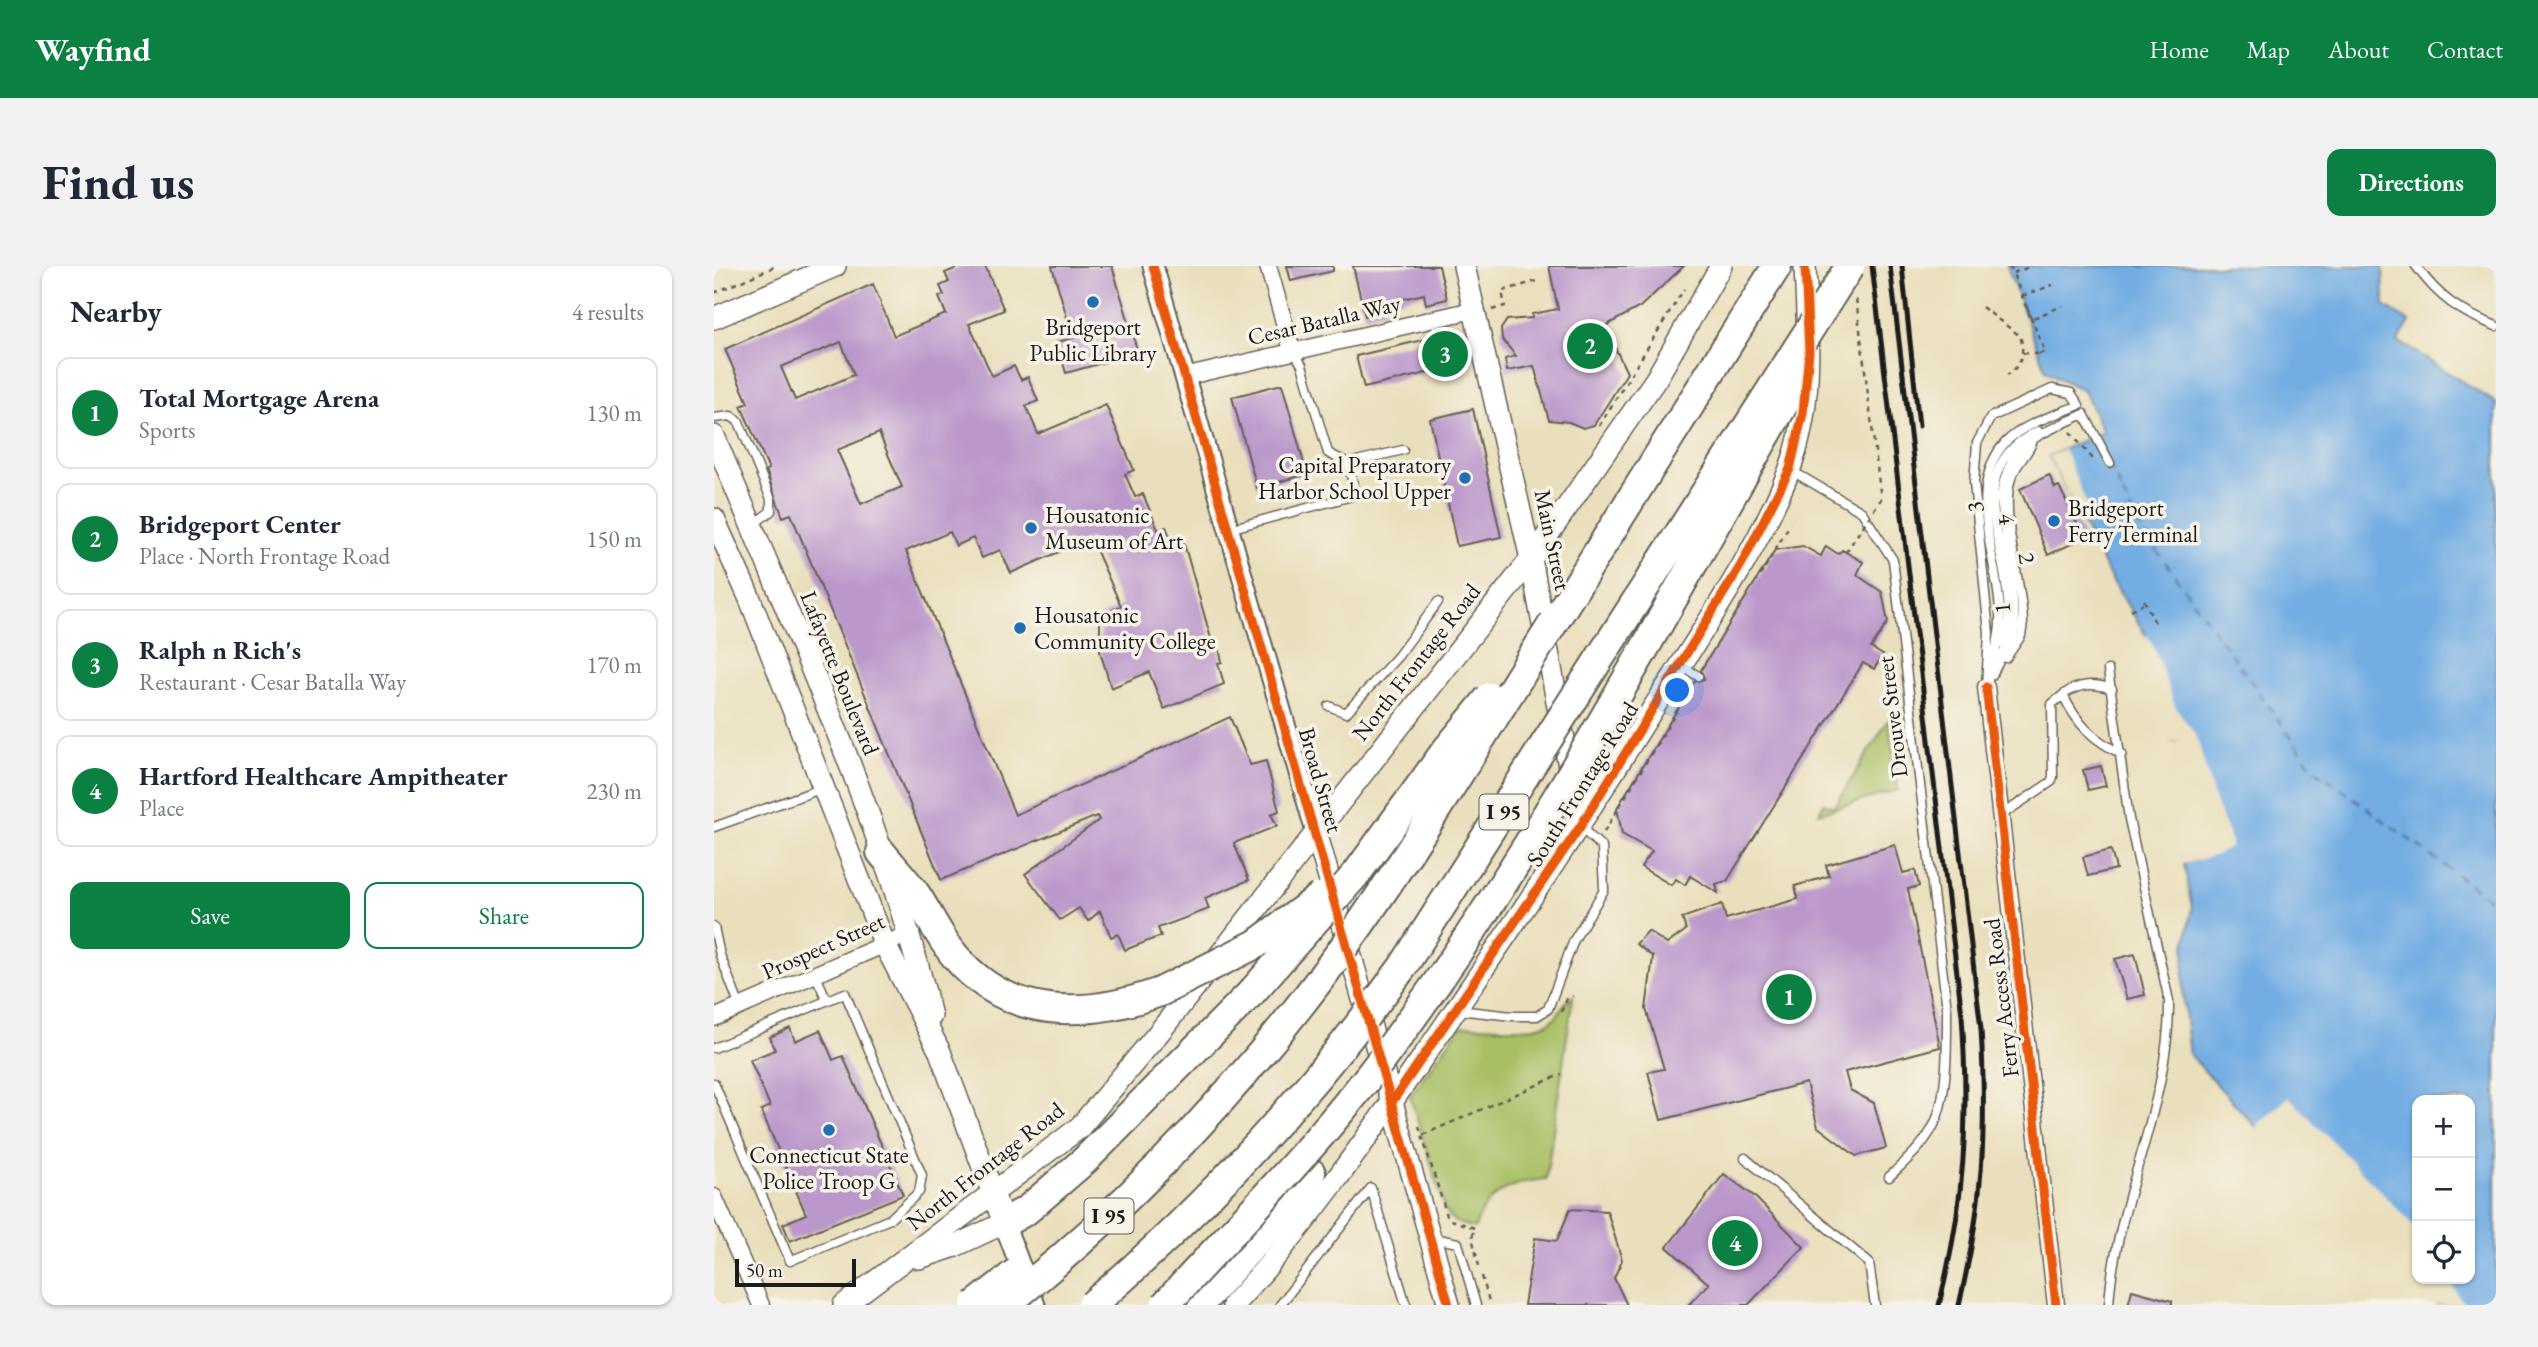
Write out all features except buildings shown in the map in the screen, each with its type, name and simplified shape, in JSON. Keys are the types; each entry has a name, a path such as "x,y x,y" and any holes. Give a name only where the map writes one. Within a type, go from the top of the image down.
{"highway":[{"name":"I 95","path":"1005,1305 1120,1206 1285,1023 1358,927 1554,622 1777,266"},
{"name":"I 95","path":"1092,1305 1168,1237 1252,1152 1331,1061 1395,978 1462,880 1856,275"},
{"path":"1199,1305 1262,1236 1356,1109 1590,740 1856,275"},
{"path":"1004,1223 1027,1210 1086,1160 1252,992 1333,902 1465,726 1554,622"},
{"path":"881,852 915,894 946,944 964,967 1011,998 1053,1011 1084,1011 1114,1007 1160,992 1235,956 1285,925 1330,888 1403,812"},
{"path":"1165,1305 1336,1116 1431,990"},
{"path":"975,1305 1203,1117"}],"main road":[{"path":"714,318 835,266"},
{"name":"Main Street","path":"1464,266 1485,306 1580,827"},
{"name":"North Frontage Road","path":"844,1305 1079,1128 1161,1030 1531,559 1656,379 1721,266"},
{"name":"South Frontage Road","path":"1233,1305 1317,1209 1689,670 1790,470 1803,413 1809,352 1805,266"},
{"name":"Lafayette Boulevard","path":"714,436 776,581 911,933 940,1052"},
{"path":"714,519 750,599 884,943 940,1052 1004,1223"},
{"path":"750,599 776,581"},
{"path":"824,788 852,774"},
{"name":"Broad Street","path":"1316,832 1449,1305"},
{"name":"North Frontage Road","path":"903,1262 954,1246 1004,1223"}],"street":[{"name":"Broad Street","path":"1153,266 1316,832"},
{"path":"1268,266 1292,350"},
{"name":"Cesar Batalla Way","path":"1184,376 1485,306"},
{"name":"Ferry Access Road","path":"1986,687 2056,1305"},
{"name":"Prospect Street","path":"714,1017 911,933"},
{"path":"714,1196 761,1305"},
{"path":"1004,1223 1035,1305"}],"lane":[{"path":"2416,266 2430,286 2464,314 2496,326"},
{"path":"1292,350 1302,365 1328,453 1348,463 1403,450"},
{"name":"Ferry Access Road","path":"1986,687 1989,633 1974,483 1975,455 1983,429 1991,418 2011,406 2058,389 2071,393 2082,410"},
{"path":"2082,410 2110,463"},
{"name":"2","path":"1986,687 2013,634 2015,624 2001,506 2004,478 2016,452 2082,410"},
{"name":"4","path":"1986,687 2000,624 1986,504 1990,470 2010,439 2082,410"},
{"path":"714,418 731,416 739,422 771,499 771,511 751,525"},
{"path":"1229,529 1356,495 1348,463"},
{"name":"Drouve Street","path":"1790,470 1862,512 1893,560 1947,1009 1947,1053 1937,1118 1917,1151 1889,1177"},
{"path":"1329,706 1346,713 1398,656 1438,602"},
{"path":"2108,670 2129,818 2169,1001 2160,1086 2113,1256 2109,1305"},
{"path":"2000,816 2051,782 2052,704 2074,687 2096,684 2112,689"},
{"path":"2063,695 2085,730 2102,744 2122,754"},
{"path":"714,827 824,788"},
{"path":"1455,1010 1537,1016 1548,1009 1574,940 1604,890 1602,847 1580,827"},
{"path":"714,927 717,956 740,1007"},
{"path":"815,974 827,1000"},
{"path":"714,1083 790,1261 890,1219 919,1192 922,1175 845,993 715,1045"},
{"path":"1745,1158 1869,1263 1875,1305"},
{"path":"1280,1305 1371,1188 1406,1305"},
{"path":"1430,1237 1458,1243 1476,1305"}],"path":[{"path":"714,293 776,266"},
{"path":"2010,266 2045,352 2023,353"},
{"path":"2013,273 2032,266"},
{"path":"1846,552 1881,499 1856,275"},
{"path":"1494,322 1485,306 1505,306 1502,290 1541,280"},
{"path":"2022,296 2053,285"},
{"path":"1597,429 1686,287"},
{"path":"2027,307 2031,318 2062,306"},
{"path":"1982,307 2013,328 2020,336 2023,353 2016,368 2007,375"},
{"path":"2073,437 2099,467"},
{"path":"1533,489 1544,502 1555,498"},
{"path":"2131,610 2144,602 2154,623"},
{"path":"1604,832 1687,694"},
{"path":"1557,1017 1567,999 1573,996"},
{"path":"1423,1135 1562,1074"},
{"path":"1418,1122 1448,1219 1475,1228 1472,1237 1490,1305"}],"green space":[{"path":"1889,719 1898,790 1819,813 1824,803 1834,807"},
{"path":"1573,996 1546,1179 1522,1183 1502,1191 1486,1206 1475,1228 1455,1222 1444,1206 1410,1096 1460,1027 1538,1026 1552,1020"}],"water":[{"path":"2007,266 2383,266 2384,306 2410,322 2398,341 2496,403 2496,1305 2437,1305 2420,1284 2475,1284 2475,1095 2412,1095 2412,1271 2407,1263 2398,1229 2281,1129 2258,1129 2190,1055 2183,992 2185,946 2192,908 2184,864 2221,851 2225,838 2183,740 2171,741 2144,650 2146,635 2109,575 2049,456 2103,431 2084,391 2046,371"}],"pier":[{"path":"2064,449 2090,512 2079,517 2049,456"},
{"path":"2146,635 2152,642 2175,706 2197,738 2215,802 2231,841 2231,846 2219,854 2185,864 2184,861 2217,851 2221,838 2180,741 2167,741 2142,696 2138,665 2142,641"},
{"path":"2289,1097 2412,1224 2412,1276 2404,1264 2393,1229 2380,1217 2373,1224 2369,1224 2280,1132 2261,1133 2255,1127"},
{"path":"2418,1284 2451,1284 2464,1304 2469,1301 2472,1305 2432,1305"}],"ferry route":[{"path":"2110,465 2135,520 2313,768 2496,904"}],"railway":[{"path":"1872,266 1962,1015 1965,1090 1963,1161 1955,1231 1939,1305"},
{"path":"1890,266 1981,1029 1981,1168 1973,1234 1959,1305"},
{"path":"1902,266 1919,426"}],"cycle path":[{"path":"1153,266 1449,1305"},
{"path":"1392,1102 1580,827 1741,565 1790,469 1803,413 1809,352 1805,266"},
{"path":"1986,687 2056,1305"}],"place":[{"name":"Bridgeport Public Library","path":"1093,302"},
{"name":"Bridgeport Center","path":"1590,346"},
{"name":"Ralph n Rich's","path":"1445,354"},
{"name":"Capital Preparatory Harbor School Upper","path":"1465,478"},
{"name":"Bridgeport Ferry Terminal","path":"2054,521"},
{"name":"Housatonic Museum of Art","path":"1031,528"},
{"name":"Housatonic Community College","path":"1020,628"},
{"name":"Total Mortgage Arena","path":"1789,997"},
{"name":"Connecticut State Police Troop G","path":"829,1130"},
{"name":"Hartford Healthcare Ampitheater","path":"1735,1243"}]}
